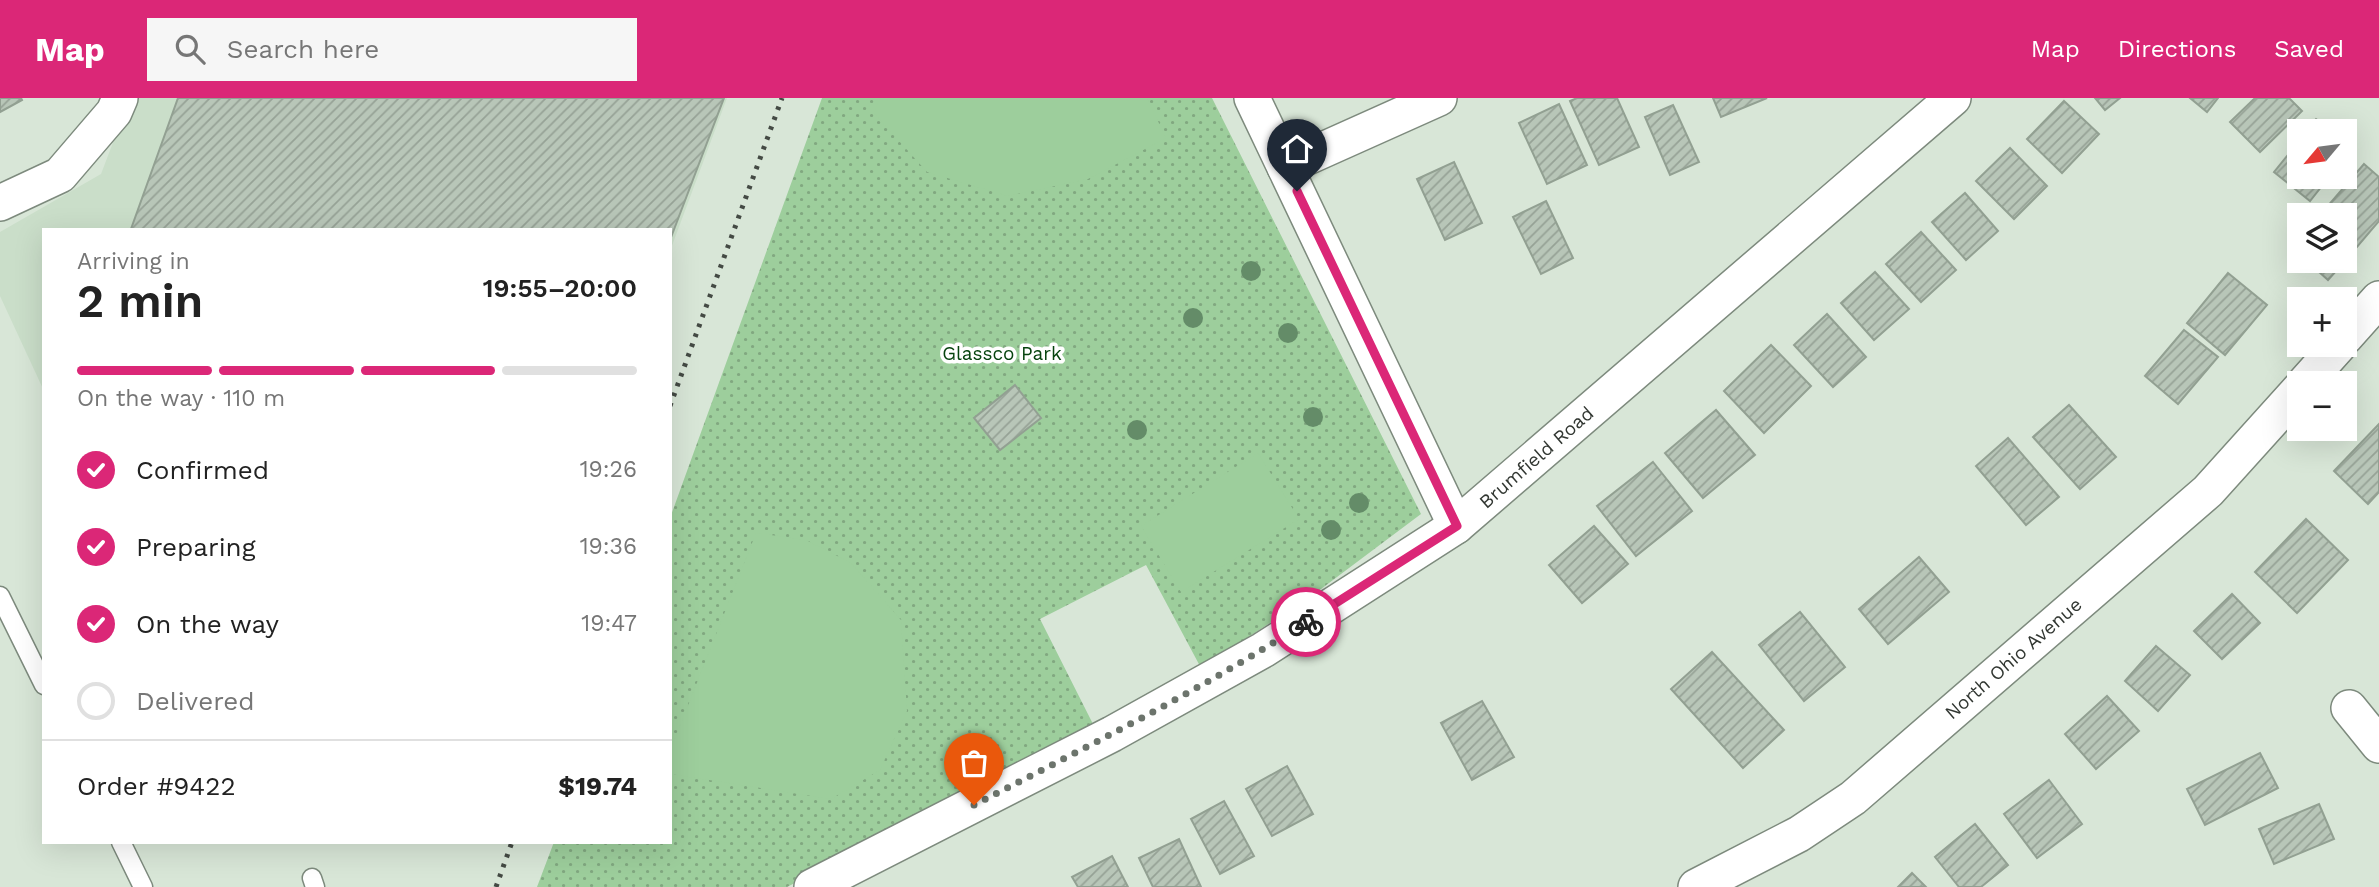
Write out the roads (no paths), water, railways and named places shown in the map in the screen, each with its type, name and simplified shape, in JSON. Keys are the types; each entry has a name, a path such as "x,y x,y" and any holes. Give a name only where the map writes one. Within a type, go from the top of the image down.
{"street":[{"path":"0,203 60,175 114,112 120,98"},
{"path":"1252,98 1457,526"},
{"path":"1285,167 1439,98"},
{"name":"Brumfield Road","path":"812,887 1112,734 1239,663 1457,526 1953,98"},
{"path":"2357,324 2379,299"},
{"path":"2316,371 2328,357"},
{"name":"North Ohio Avenue","path":"1696,887 1799,834 1853,799 2208,491 2287,403"},
{"path":"2349,708 2379,745"}],"lane":[{"path":"0,596 42,681"},
{"path":"122,844 144,887"}],"railway":[{"path":"672,400 782,98"},
{"path":"496,887 511,844"}],"park label":[{"name":"Glassco Park","path":"1002,353"}]}
